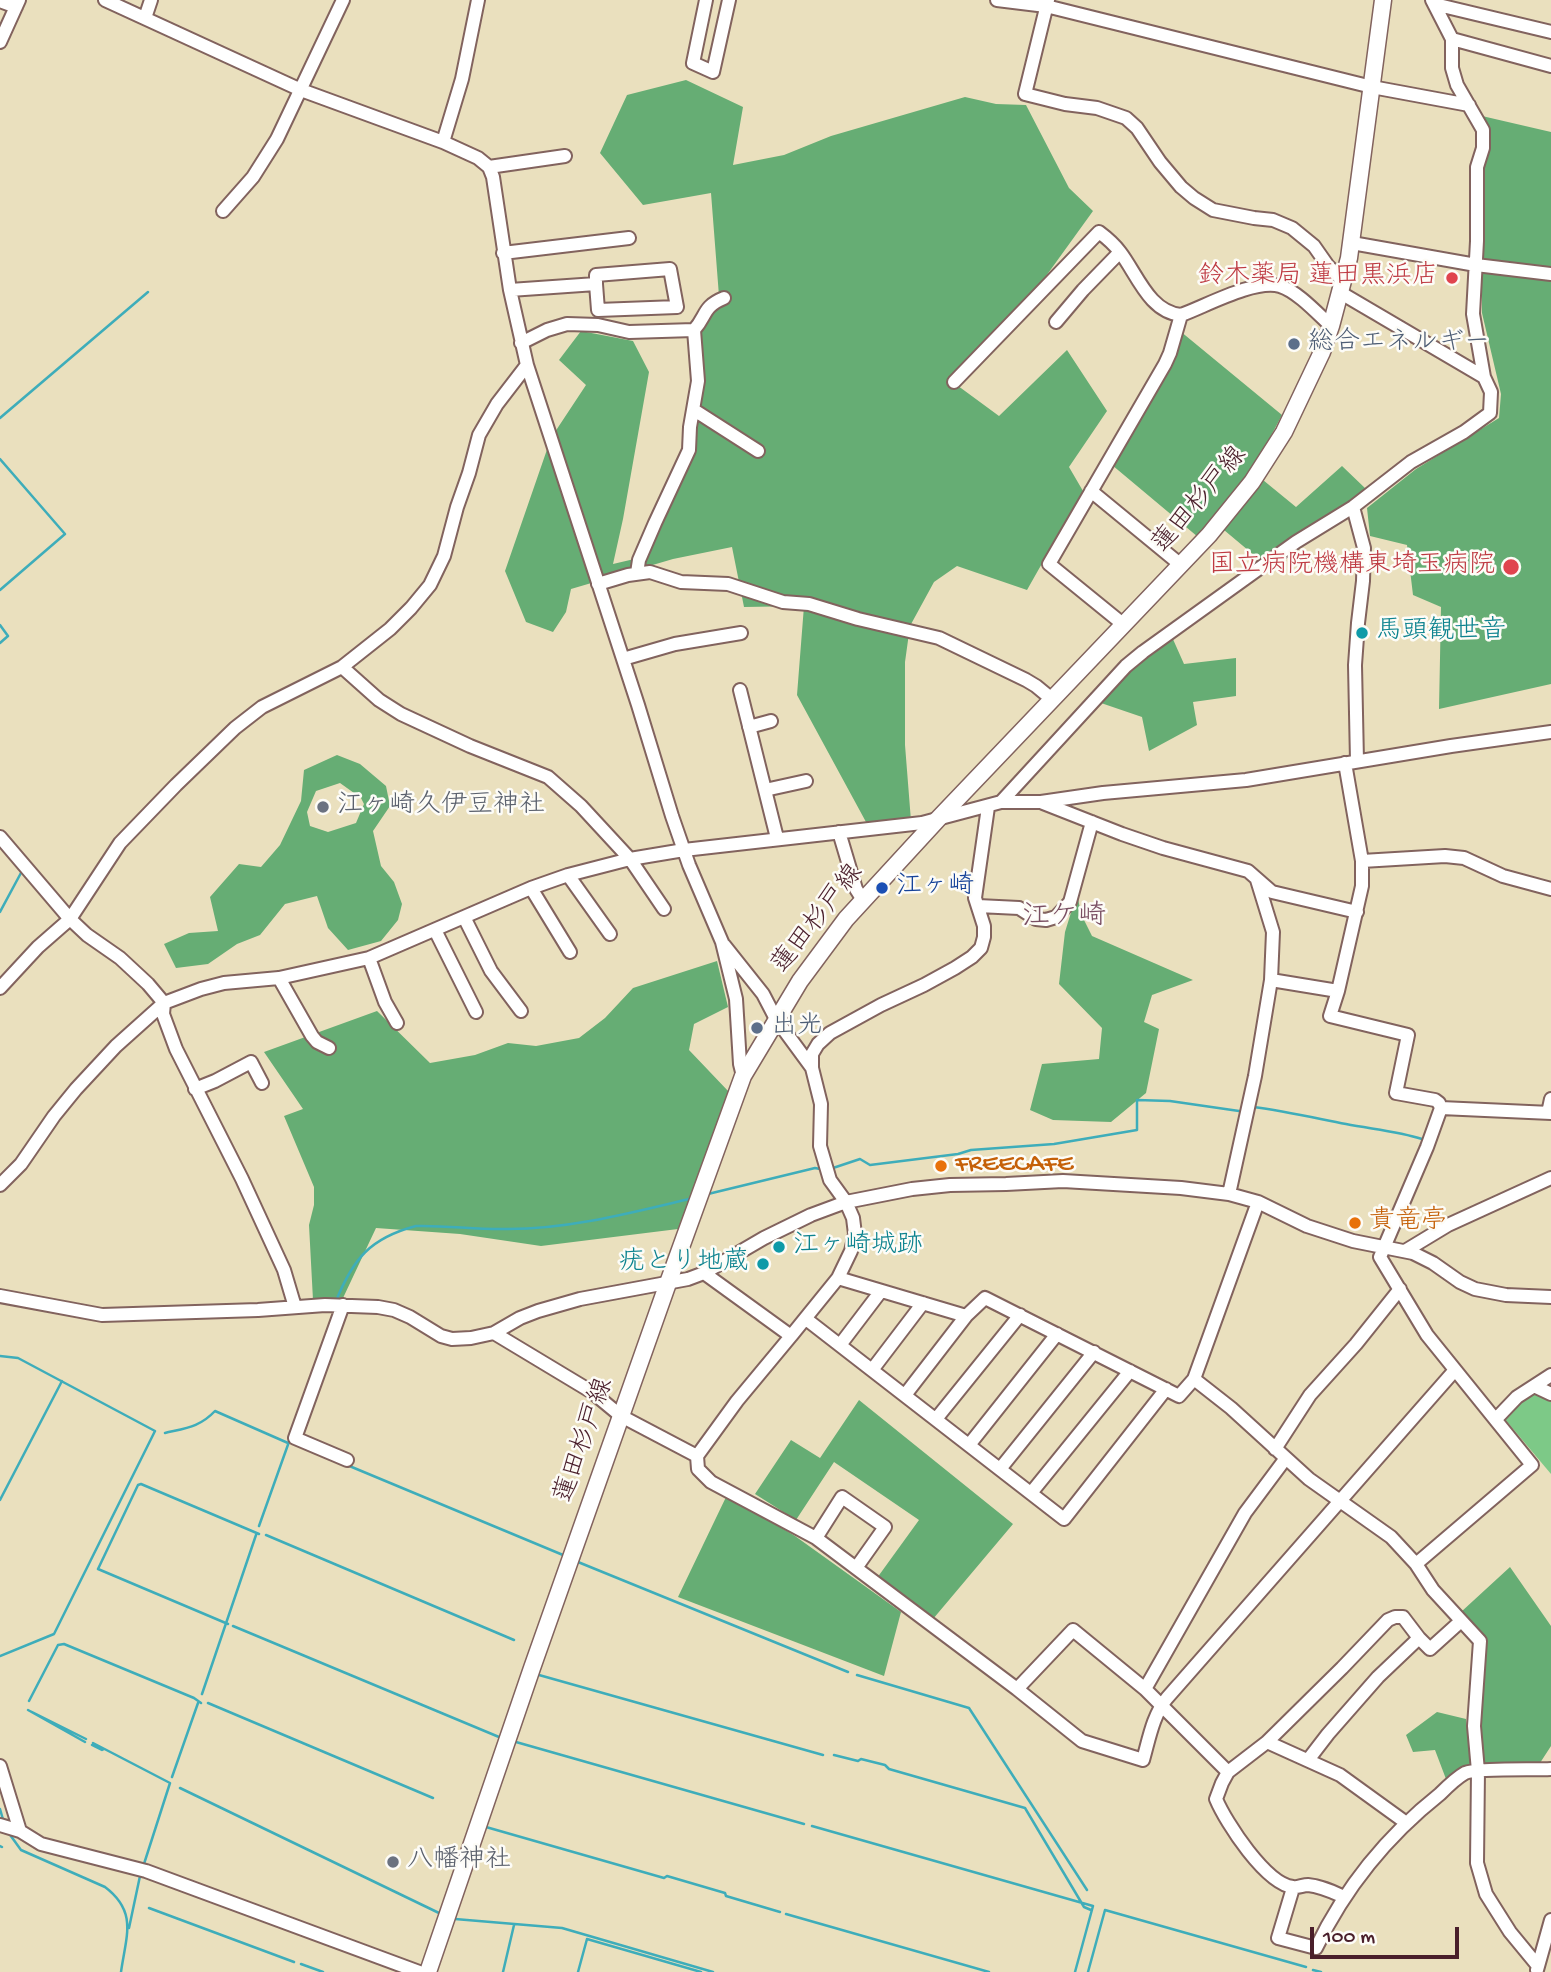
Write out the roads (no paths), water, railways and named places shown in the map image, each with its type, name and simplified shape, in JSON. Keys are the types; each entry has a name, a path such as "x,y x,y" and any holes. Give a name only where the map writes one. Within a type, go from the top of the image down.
{"main road":[{"name":"蓮田杉戸線","path":"428,1972 532,1668 743,1076 818,954 863,900 1181,565 1239,500 1269,457 1297,407 1322,352 1342,287 1352,243 1383,0"}],"street":[{"path":"105,0 302,90 443,142 478,158 489,167 510,290 527,365 672,816 722,942 736,999 743,1076"},
{"path":"145,18 151,0"},
{"path":"223,211 253,177 276,139 302,90 343,0"},
{"path":"443,142 462,79 478,0"},
{"path":"706,0 693,63 713,72 729,0"},
{"path":"997,0 1047,3 1372,87 1469,105"},
{"path":"0,1 18,3 0,42"},
{"path":"1433,2 1551,32"},
{"path":"1001,802 1134,659 1296,542 1353,507 1411,462 1464,432 1490,413 1491,392 1484,377 1473,314 1477,167 1483,148 1483,130 1457,85 1452,68 1452,39 1433,2"},
{"path":"1047,3 1025,94 1065,104 1097,108 1126,118 1137,128 1181,187 1194,198 1213,210 1273,220 1292,228 1314,246 1342,287 1484,377"},
{"path":"1452,39 1551,66"},
{"path":"489,167 565,156"},
{"path":"954,382 1100,232 1120,252 1148,296 1174,315 1181,316 1266,285 1280,286 1293,293 1331,326"},
{"path":"503,253 629,239"},
{"path":"1352,243 1476,265 1551,274"},
{"path":"1056,321 1120,252"},
{"path":"670,269 677,307 598,310 596,284 596,275 670,269"},
{"path":"510,290 596,284"},
{"path":"521,343 567,324 598,325 629,332 694,330 707,309 724,298"},
{"path":"1124,625 1049,564 1165,364 1181,316"},
{"path":"636,573 663,504 687,457 698,381 694,330"},
{"path":"0,988 38,947 70,919 120,843 235,728 262,707 342,667 390,629 430,585 443,556 479,435 497,404 527,365"},
{"path":"694,410 758,451"},
{"path":"1091,491 1181,565"},
{"path":"1353,507 1364,548 1351,762 1362,861 1362,886 1330,1016 1408,1035 1396,1093 1439,1103 1441,1108 1427,1147 1380,1257 1427,1335 1532,1465 1416,1564"},
{"path":"598,584 636,573 658,573 681,582 728,584 783,601 809,604 858,620 931,635 1026,680 1053,700"},
{"path":"623,659 675,644 741,633"},
{"path":"342,667 379,700 401,714 470,746 548,777 581,806 630,859 664,909"},
{"path":"740,690 777,838"},
{"path":"749,727 771,721"},
{"path":"0,1185 21,1164 76,1089 116,1046 164,1003 224,983 279,978 369,958 530,888 568,875 630,859 684,850 922,823 1001,802 1041,802 1103,793 1246,780 1551,732"},
{"path":"765,790 806,781"},
{"path":"1041,802 1163,848 1248,871 1272,892 1357,912"},
{"path":"988,807 975,898 984,926 981,948 972,957 925,985 830,1033 812,1054 812,1068 821,1104 820,1146 831,1180 853,1218 855,1234 851,1251 838,1278 737,1401 697,1456 698,1469 711,1482 816,1538 1082,1741 1143,1760 1161,1705 1455,1370"},
{"path":"978,906 1019,908 1036,919 1056,917 1070,902 1092,822"},
{"path":"839,832 856,889 863,900"},
{"path":"0,837 70,919 87,935 120,958 164,1003 163,1014 195,1088 284,1270 295,1307"},
{"path":"1362,861 1445,856 1464,858 1503,876 1551,889"},
{"path":"568,875 610,934"},
{"path":"1229,1194 1255,1076 1271,980 1273,932 1257,880"},
{"path":"530,888 570,952"},
{"path":"464,917 491,971 521,1011"},
{"path":"435,930 476,1012"},
{"path":"722,942 762,994 776,1019 812,1068"},
{"path":"369,958 385,1002 397,1023"},
{"path":"279,978 312,1036 329,1048"},
{"path":"1271,980 1338,991"},
{"path":"195,1088 215,1082 251,1062 262,1083"},
{"path":"1441,1108 1550,1113 1551,1099"},
{"path":"1405,1251 1448,1225 1551,1178"},
{"path":"0,1296 102,1315 343,1305 378,1307 410,1317 441,1336 452,1339 471,1338 494,1334 520,1318 580,1299 688,1279 704,1273 786,1227 846,1202 912,1189 950,1185 1063,1181 1181,1188 1229,1194 1258,1202 1307,1226 1353,1241 1405,1251 1433,1263 1475,1289 1551,1297"},
{"path":"905,1395 966,1316 985,1298 1179,1396 1194,1379 1258,1202"},
{"path":"704,1273 791,1336"},
{"path":"838,1278 966,1316"},
{"path":"1275,1448 1311,1395 1400,1289"},
{"path":"841,1345 881,1291"},
{"path":"872,1370 923,1303"},
{"path":"343,1305 295,1438 347,1460"},
{"path":"936,1419 1020,1315"},
{"path":"806,1319 1064,1518 1166,1389"},
{"path":"494,1334 592,1392 621,1416 697,1456"},
{"path":"969,1446 1057,1334"},
{"path":"1000,1469 1094,1352"},
{"path":"1031,1493 1130,1371"},
{"path":"1496,1419 1517,1397 1551,1375"},
{"path":"1194,1379 1231,1408 1309,1479 1391,1537 1416,1564 1433,1590 1480,1641 1474,1726 1478,1771 1477,1863 1486,1894 1537,1969"},
{"path":"1534,1387 1551,1394"},
{"path":"1145,1689 1245,1513 1286,1458"},
{"path":"816,1538 842,1497 885,1527 856,1567"},
{"path":"1344,1897 1321,1887 1306,1885 1293,1888 1279,1881 1257,1862 1221,1811 1216,1799 1222,1783 1228,1772 1267,1742 1388,1620 1403,1617 1430,1649 1461,1621"},
{"path":"1017,1689 1073,1630 1145,1689 1228,1772"},
{"path":"1308,1759 1378,1678 1419,1638"},
{"path":"1267,1742 1340,1775 1405,1822"},
{"path":"0,1766 11,1828 41,1844 146,1871 419,1972"},
{"path":"1293,1888 1278,1938 1316,1948 1344,1897 1387,1842 1405,1822 1465,1773 1551,1769"},
{"path":"1537,1969 1551,1920"}],"waterway":[{"path":"0,418 148,292"},
{"path":"0,459 65,534 0,590"},
{"path":"0,625 8,636 0,643"},
{"path":"0,912 22,871"},
{"path":"830,1169 860,1159 870,1165 971,1150 1054,1144 1137,1130 1137,1100 1170,1101 1239,1111"},
{"path":"1253,1107 1422,1139"},
{"path":"708,1194 820,1169"},
{"path":"336,1301 349,1273 365,1252 386,1237 416,1226 496,1229 554,1226 689,1199"},
{"path":"0,1356 18,1358 155,1431 54,1634 0,1656"},
{"path":"0,1500 62,1381"},
{"path":"165,1433 198,1424 215,1411 288,1443"},
{"path":"259,1526 290,1439"},
{"path":"347,1465 563,1555"},
{"path":"228,1624 98,1569 138,1485 141,1484 259,1534"},
{"path":"202,1694 256,1535"},
{"path":"266,1535 514,1640"},
{"path":"578,1562 848,1672"},
{"path":"233,1626 499,1737"},
{"path":"29,1701 58,1645 64,1644 201,1703"},
{"path":"539,1675 823,1755"},
{"path":"857,1675 969,1708 1087,1890"},
{"path":"172,1777 198,1703"},
{"path":"208,1703 433,1798"},
{"path":"28,1710 85,1742"},
{"path":"32,1712 86,1739"},
{"path":"516,1742 804,1824"},
{"path":"93,1743 170,1783 143,1867"},
{"path":"92,1745 104,1749"},
{"path":"834,1755 885,1765 889,1769 1025,1808 1084,1907 1091,1910"},
{"path":"180,1788 439,1913"},
{"path":"0,1809 4,1823"},
{"path":"812,1826 1093,1906 1075,1972"},
{"path":"486,1827 664,1878 667,1876 780,1912"},
{"path":"8,1832 21,1850 105,1887 115,1896 126,1915 127,1925 121,1972"},
{"path":"129,1928 140,1876"},
{"path":"149,1908 294,1962"},
{"path":"1088,1972 1105,1910 1306,1967"},
{"path":"786,1914 989,1972"},
{"path":"455,1919 562,1928 713,1972"},
{"path":"503,1972 514,1925"},
{"path":"578,1972 587,1939 701,1972"},
{"path":"301,1964 323,1972"},
{"path":"1313,1970 1321,1972"}],"place":[{"name":"鈴木薬局 蓮田黒浜店","path":"1452,278"},
{"name":"総合エネルギー","path":"1294,344"},
{"name":"国立病院機構東埼玉病院","path":"1511,567"},
{"name":"馬頭観世音","path":"1362,633"},
{"name":"江ヶ崎久伊豆神社","path":"323,807"},
{"name":"江ヶ崎","path":"882,888"},
{"name":"出光","path":"757,1028"},
{"name":"FREECAFE","path":"941,1166"},
{"name":"貴竜亭","path":"1355,1223"},
{"name":"江ヶ崎城跡","path":"779,1247"},
{"name":"疣とり地蔵","path":"763,1264"},
{"name":"八幡神社","path":"393,1862"}],"district":[{"name":"江ケ崎","path":"1064,919"}]}
